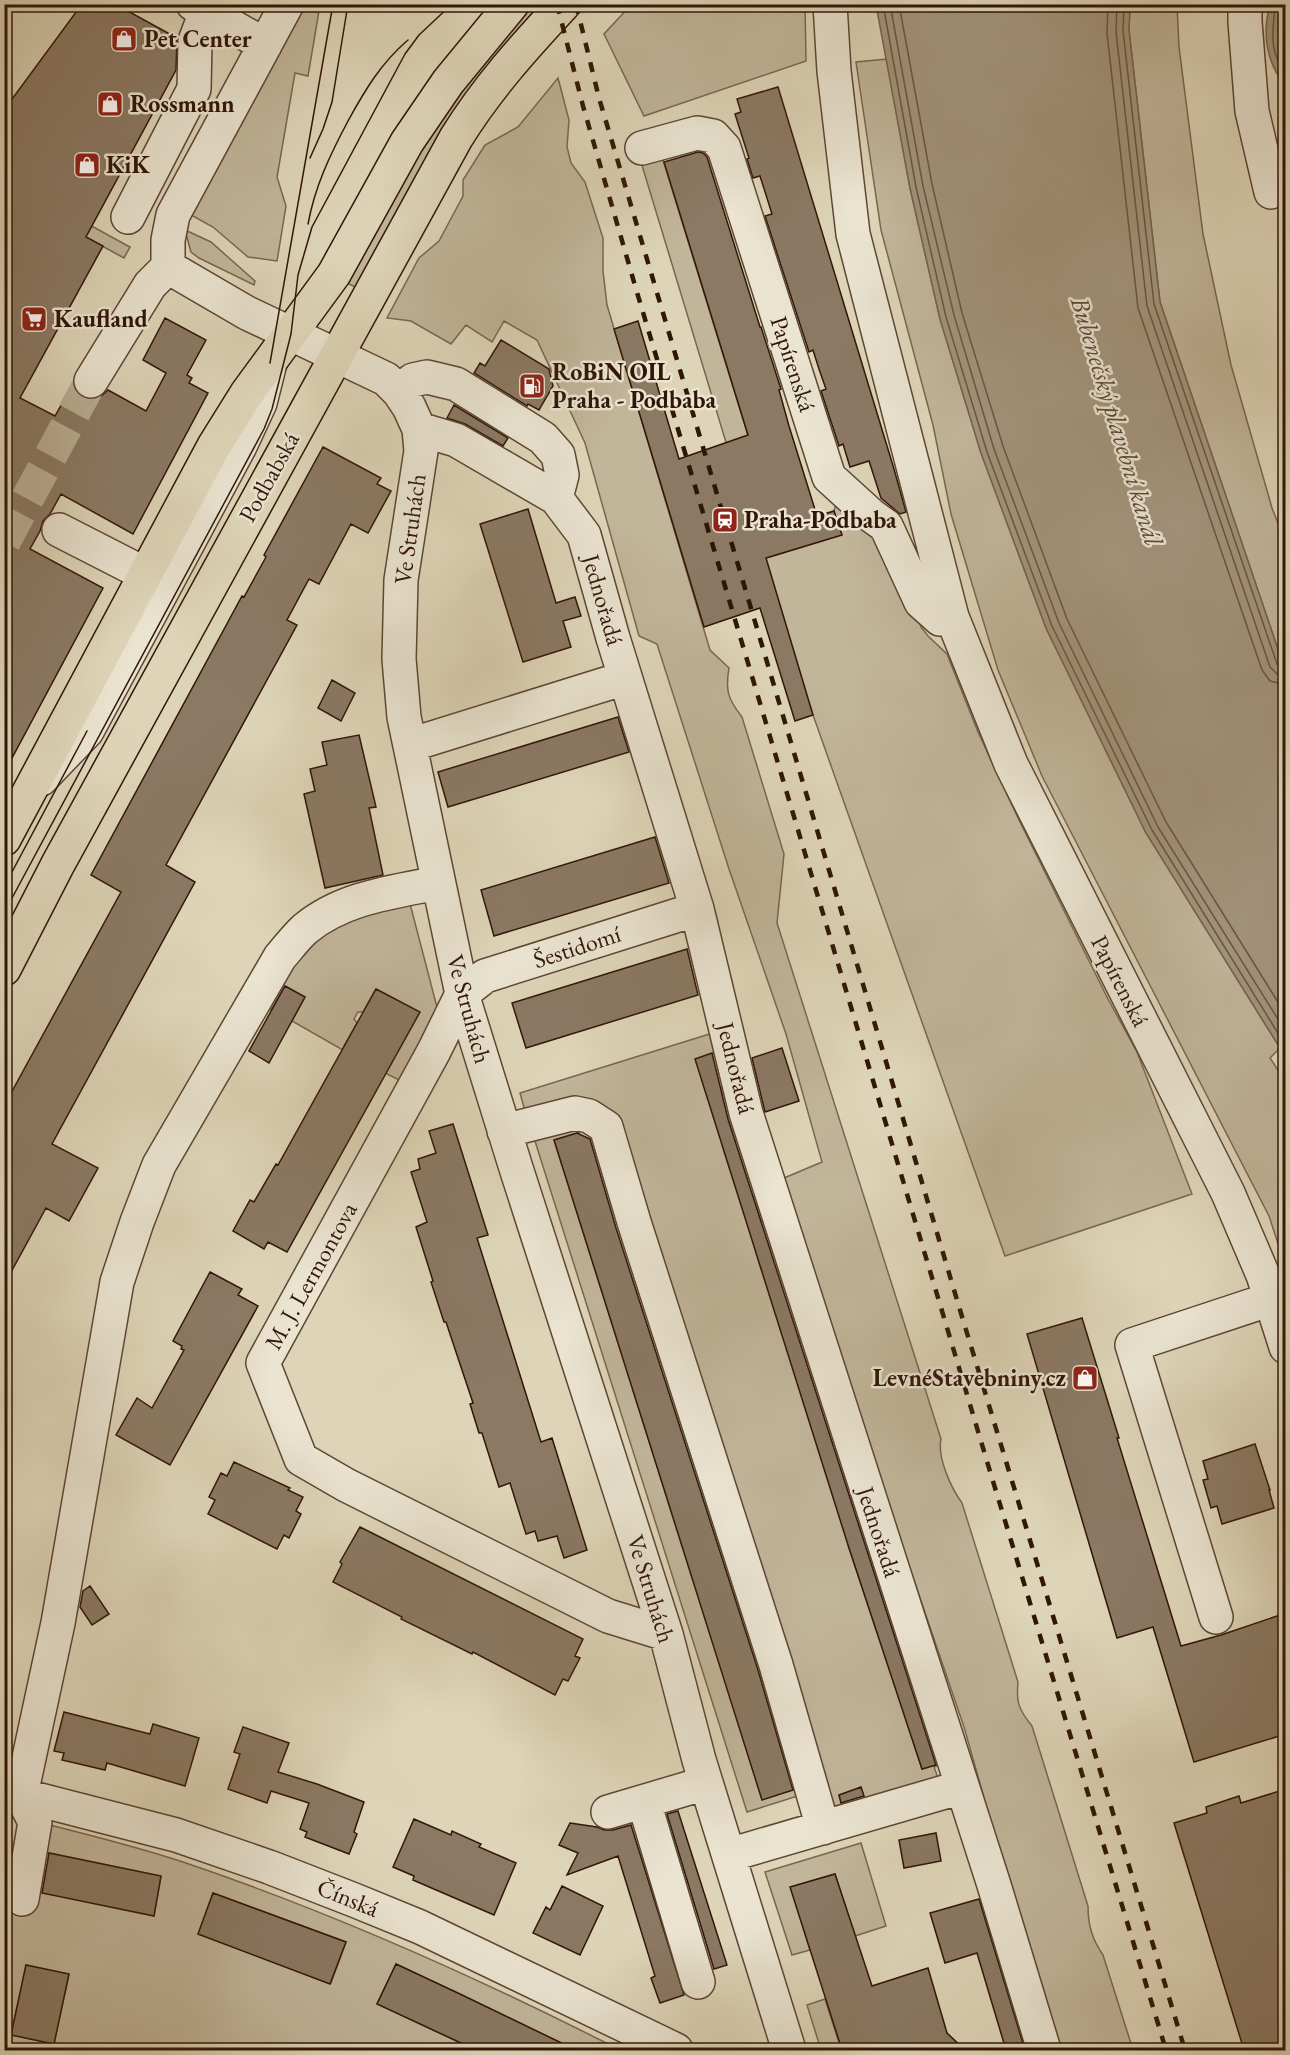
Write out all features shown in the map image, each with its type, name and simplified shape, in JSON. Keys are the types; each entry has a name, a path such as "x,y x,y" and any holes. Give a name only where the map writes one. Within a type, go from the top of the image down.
{"main road":[{"path":"4,839 214,446 247,393 334,274 407,142 447,82 512,4"},
{"name":"Podbabská","path":"4,969 63,855 456,138 476,106 502,72 564,4"}],"street":[{"path":"91,381 150,285 168,267 168,240 173,215 287,4"},
{"name":"Papírenská","path":"830,4 834,71 853,234 952,617 1011,764 1228,1193 1253,1250 1286,1347"},
{"path":"1245,4 1252,111 1271,192"},
{"path":"128,217 194,89 195,41 199,8 265,45"},
{"name":"Papírenská","path":"642,148 697,133 713,136 723,148 829,477 886,526 921,602 940,620 952,617"},
{"name":"Ve Struhách","path":"168,267 247,313 386,379 399,392 413,414 419,429 421,452 401,580 399,658 404,717 462,994 666,1634 706,1783 789,2050"},
{"path":"31,789 87,731 240,446 260,403 270,363"},
{"path":"399,392 413,380 427,377 456,384 543,438 558,455 562,475 556,498"},
{"name":"Jednořadá","path":"419,429 456,440 556,498 584,535 621,664 697,909 746,1113 1044,2050"},
{"path":"59,530 145,574"},
{"path":"410,745 621,664"},
{"path":"22,1899 36,1822 13,1793 58,1623 65,1570 117,1282 159,1165 280,957 304,930 329,912 368,897 438,883"},
{"name":"Šestidomí","path":"462,994 485,976 697,909"},
{"name":"M. J. Lermontova","path":"462,994 434,1051 263,1363 301,1459 346,1485 608,1616 666,1634"},
{"path":"504,1131 575,1113 589,1116 606,1127 641,1244 776,1665 823,1828"},
{"path":"1216,1617 1132,1345 1271,1299"},
{"path":"608,1812 706,1783"},
{"path":"729,1855 962,1787"},
{"name":"Čínská","path":"13,1793 176,1835 269,1867 420,1927 676,2050"},
{"path":"644,1802 699,1982"}],"shaded area":[{"path":"303,5 320,5 308,76 295,73 277,177 286,206 277,261 248,257 213,227 191,215"},
{"path":"534,5 546,5 357,288 347,283 403,179 441,119 485,60"},
{"path":"631,5 805,5 806,61 644,116 604,34"},
{"path":"1130,5 1177,5 1179,47 1203,234 1231,365 1272,508 1285,541 1285,670 1160,302 1129,30"},
{"path":"887,59 910,188 940,319 981,453 1046,628 1146,833 1280,1048 1270,1058 1285,1081 1285,1265 1269,1216 1042,776 998,670 951,514 933,425 881,230 856,62"},
{"path":"558,78 569,120 567,147 571,163 585,182 603,238 603,271 607,305 710,650 729,668 727,683 729,694 742,717 784,854 777,923 941,1439 943,1463 949,1481 962,1503 1018,1682 1019,1706 1032,1726 1088,1906 1091,1932 1103,1955 1133,2050 1058,2050 964,1727 812,1281 784,1178 822,1162 786,1034 729,869 657,644 639,636 585,443 537,340 504,321 492,342 466,325 451,344 411,321 387,318 419,258 439,241 463,196 463,180 485,145 518,127"},
{"path":"662,157 771,510 770,557 841,535 834,511 837,500 858,508 921,627 947,654 978,732 1018,818 1108,999 1137,1052 1192,1194 1005,1256 813,715 765,571 641,162"},
{"path":"4,178 130,247 124,258 5,193"},
{"path":"185,230 211,242 255,281 254,285 191,252"},
{"path":"408,896 439,1015 403,1082 385,1073 419,1012 376,989 363,1012 358,1012 354,1019 357,1023 344,1046 350,1050 348,1053 292,1021 305,997 285,986 271,1010 261,1004 299,944"},
{"path":"716,1032 870,1537 848,1545 877,1632 899,1625 901,1630 879,1637 922,1769 940,1763 934,1767 937,1775 932,1781 866,1803 861,1788 839,1795 844,1810 832,1814 613,1124 525,1111 520,1093","holes":["718,1052 729,1086 706,1093 696,1059","730,1091 737,1113 715,1120 708,1098","744,1138 762,1194 740,1201 722,1145","770,1219 776,1241 755,1247 759,1222","777,1246 804,1334 784,1341 756,1253","806,1339 866,1527 845,1533 786,1345"]},
{"path":"591,1121 590,1129 554,1140 762,1799 798,1788 807,1793 747,1812 534,1138"},
{"path":"26,1819 164,1856 295,1903 460,1972 620,2050 576,2050 396,1964 377,2004 476,2050 5,2050 5,1917","holes":["45,1852 161,1876 154,1915 38,1892","213,1893 346,1942 331,1983 198,1934","26,1965 69,1974 54,2044 11,2035"]},
{"path":"861,1843 886,1926 855,1936 835,1874 791,1887 810,1950 792,1955 765,1872"},
{"path":"825,1999 841,2049 821,2050 807,2005"}],"water":[{"name":"Bubenečský plavební kanál","path":"876,5 1130,5 1129,30 1160,302 1285,670 1285,1056 1146,833 1046,628 981,453 940,319 910,188"},
{"path":"1270,5 1285,5 1285,85 1274,67 1267,47 1266,26"}],"building":[{"path":"82,4 115,4 177,38 176,70 86,237 103,246 20,398 55,416 73,384 82,397 90,400 99,398 108,390 146,411 166,373 143,360 165,318 206,340 187,375 192,378 189,383 208,393 133,534 61,494 50,514 43,521 30,549 103,588 4,773 4,110"},
{"path":"778,87 894,469 906,512 900,514 881,498 869,461 850,467 843,444 839,446 821,391 826,389 813,350 809,352 765,216 772,214 760,176 753,178 747,159 749,158 735,114 741,112 737,99"},
{"path":"698,152 707,157 781,389 779,390 789,426 817,516 834,511 842,535 766,558 813,715 795,721 760,608 704,627 614,329 638,321 679,459 748,435 664,162"},
{"path":"501,340 549,369 553,386 539,410 528,404 527,406 474,373 480,363 485,366"},
{"path":"454,405 508,438 503,446 465,424 447,418"},
{"path":"323,447 381,478 377,484 391,491 368,533 351,524 319,584 309,579 287,620 297,625 166,865 195,882 52,1144 98,1168 69,1221 46,1208 4,1285 4,1106 121,892 91,875 242,596 244,597 266,557 264,555"},
{"path":"528,509 556,603 575,597 581,616 563,621 571,647 523,662 480,524"},
{"path":"332,680 355,693 341,721 318,708"},
{"path":"618,717 629,752 448,807 438,772"},
{"path":"359,735 376,807 369,808 383,875 325,888 304,794 315,791 310,769 327,765 322,742"},
{"path":"655,837 669,883 494,936 481,890"},
{"path":"687,949 698,995 526,1048 512,1003"},
{"path":"285,986 305,997 269,1063 249,1051"},
{"path":"376,989 420,1012 287,1252 268,1242 264,1249 233,1231 250,1200 254,1202 276,1164 278,1165"},
{"path":"782,1048 799,1101 765,1112 752,1058"},
{"path":"712,1053 728,1119 936,1765 922,1769 848,1545 695,1059"},
{"path":"453,1124 488,1235 477,1238 541,1442 552,1438 587,1550 564,1558 557,1536 538,1541 535,1531 526,1534 510,1483 499,1487 482,1433 479,1433 470,1404 473,1403 431,1282 433,1281 416,1227 427,1222 411,1172 420,1169 418,1159 436,1153 429,1131"},
{"path":"577,1133 590,1139 616,1228 758,1670 793,1790 762,1800 554,1140"},
{"path":"210,1272 242,1289 238,1295 258,1306 170,1465 116,1435 137,1398 152,1408 184,1350 181,1349 182,1346 173,1341"},
{"path":"1082,1318 1181,1646 1286,1613 1286,1734 1194,1762 1153,1627 1117,1638 1027,1334"},
{"path":"1255,1444 1274,1508 1222,1524 1217,1506 1211,1508 1203,1480 1208,1479 1203,1461"},
{"path":"234,1462 290,1488 288,1490 303,1497 296,1511 301,1514 289,1538 284,1535 277,1549 208,1514 215,1500 209,1497 221,1473 227,1476"},
{"path":"360,1527 583,1639 575,1656 580,1658 568,1681 563,1679 555,1695 473,1652 472,1654 401,1619 402,1617 333,1582 342,1564 340,1562"},
{"path":"90,1586 109,1614 92,1625 80,1607 83,1591"},
{"path":"64,1712 150,1734 153,1724 199,1738 185,1786 107,1763 105,1770 62,1760 64,1753 54,1751"},
{"path":"243,1727 289,1743 278,1772 364,1802 354,1832 357,1834 349,1854 305,1837 307,1832 300,1829 309,1803 271,1791 267,1803 228,1789 240,1754 234,1752"},
{"path":"861,1787 864,1796 841,1803 839,1795"},
{"path":"1286,1789 1286,2050 1244,2050 1174,1823 1207,1813 1206,1807 1239,1796 1241,1803"},
{"path":"678,1811 727,1965 714,1969 667,1814"},
{"path":"414,1819 451,1835 452,1831 481,1844 479,1847 516,1863 494,1915 413,1880 414,1876 393,1867"},
{"path":"570,1823 604,1830 631,1825 684,1995 660,2003 651,1978 655,1976 618,1856 567,1875 578,1853 559,1845"},
{"path":"936,1833 941,1861 904,1868 899,1840"},
{"path":"49,1853 161,1876 154,1916 42,1893"},
{"path":"835,1874 872,1986 928,1968 947,2033 965,2050 842,2050 790,1887"},
{"path":"562,1886 603,1906 580,1955 533,1933 546,1907 550,1910"},
{"path":"213,1893 346,1942 330,1984 198,1934"},
{"path":"979,1899 1025,2050 1006,2050 977,1953 945,1963 930,1913"},
{"path":"396,1964 576,2050 476,2050 377,2004"},
{"path":"26,1965 69,1974 54,2044 11,2035"}],"tunnel":[{"path":"4,542 91,381"}],"tram line":[{"path":"270,363 333,4"},
{"path":"310,158 332,102 348,4"},
{"path":"4,913 264,429 272,409 291,334 298,275 312,227 405,54 419,35 452,4"},
{"path":"308,224 324,171 348,121 374,78 408,40"},
{"path":"4,887 87,731"}],"railway":[{"path":"557,4 583,106 636,289 1166,2050"},
{"path":"576,4 599,98 960,1310 1185,2050"}],"place":[{"name":"Pet Center","path":"124,39"},
{"name":"Rossmann","path":"110,104"},
{"name":"KiK","path":"87,165"},
{"name":"Kaufland","path":"34,319"},
{"name":"RoBiN OIL Praha - Podbaba","path":"532,386"},
{"name":"Praha-Podbaba","path":"725,520"},
{"name":"LevnéStavebniny.cz","path":"1085,1378"}]}
